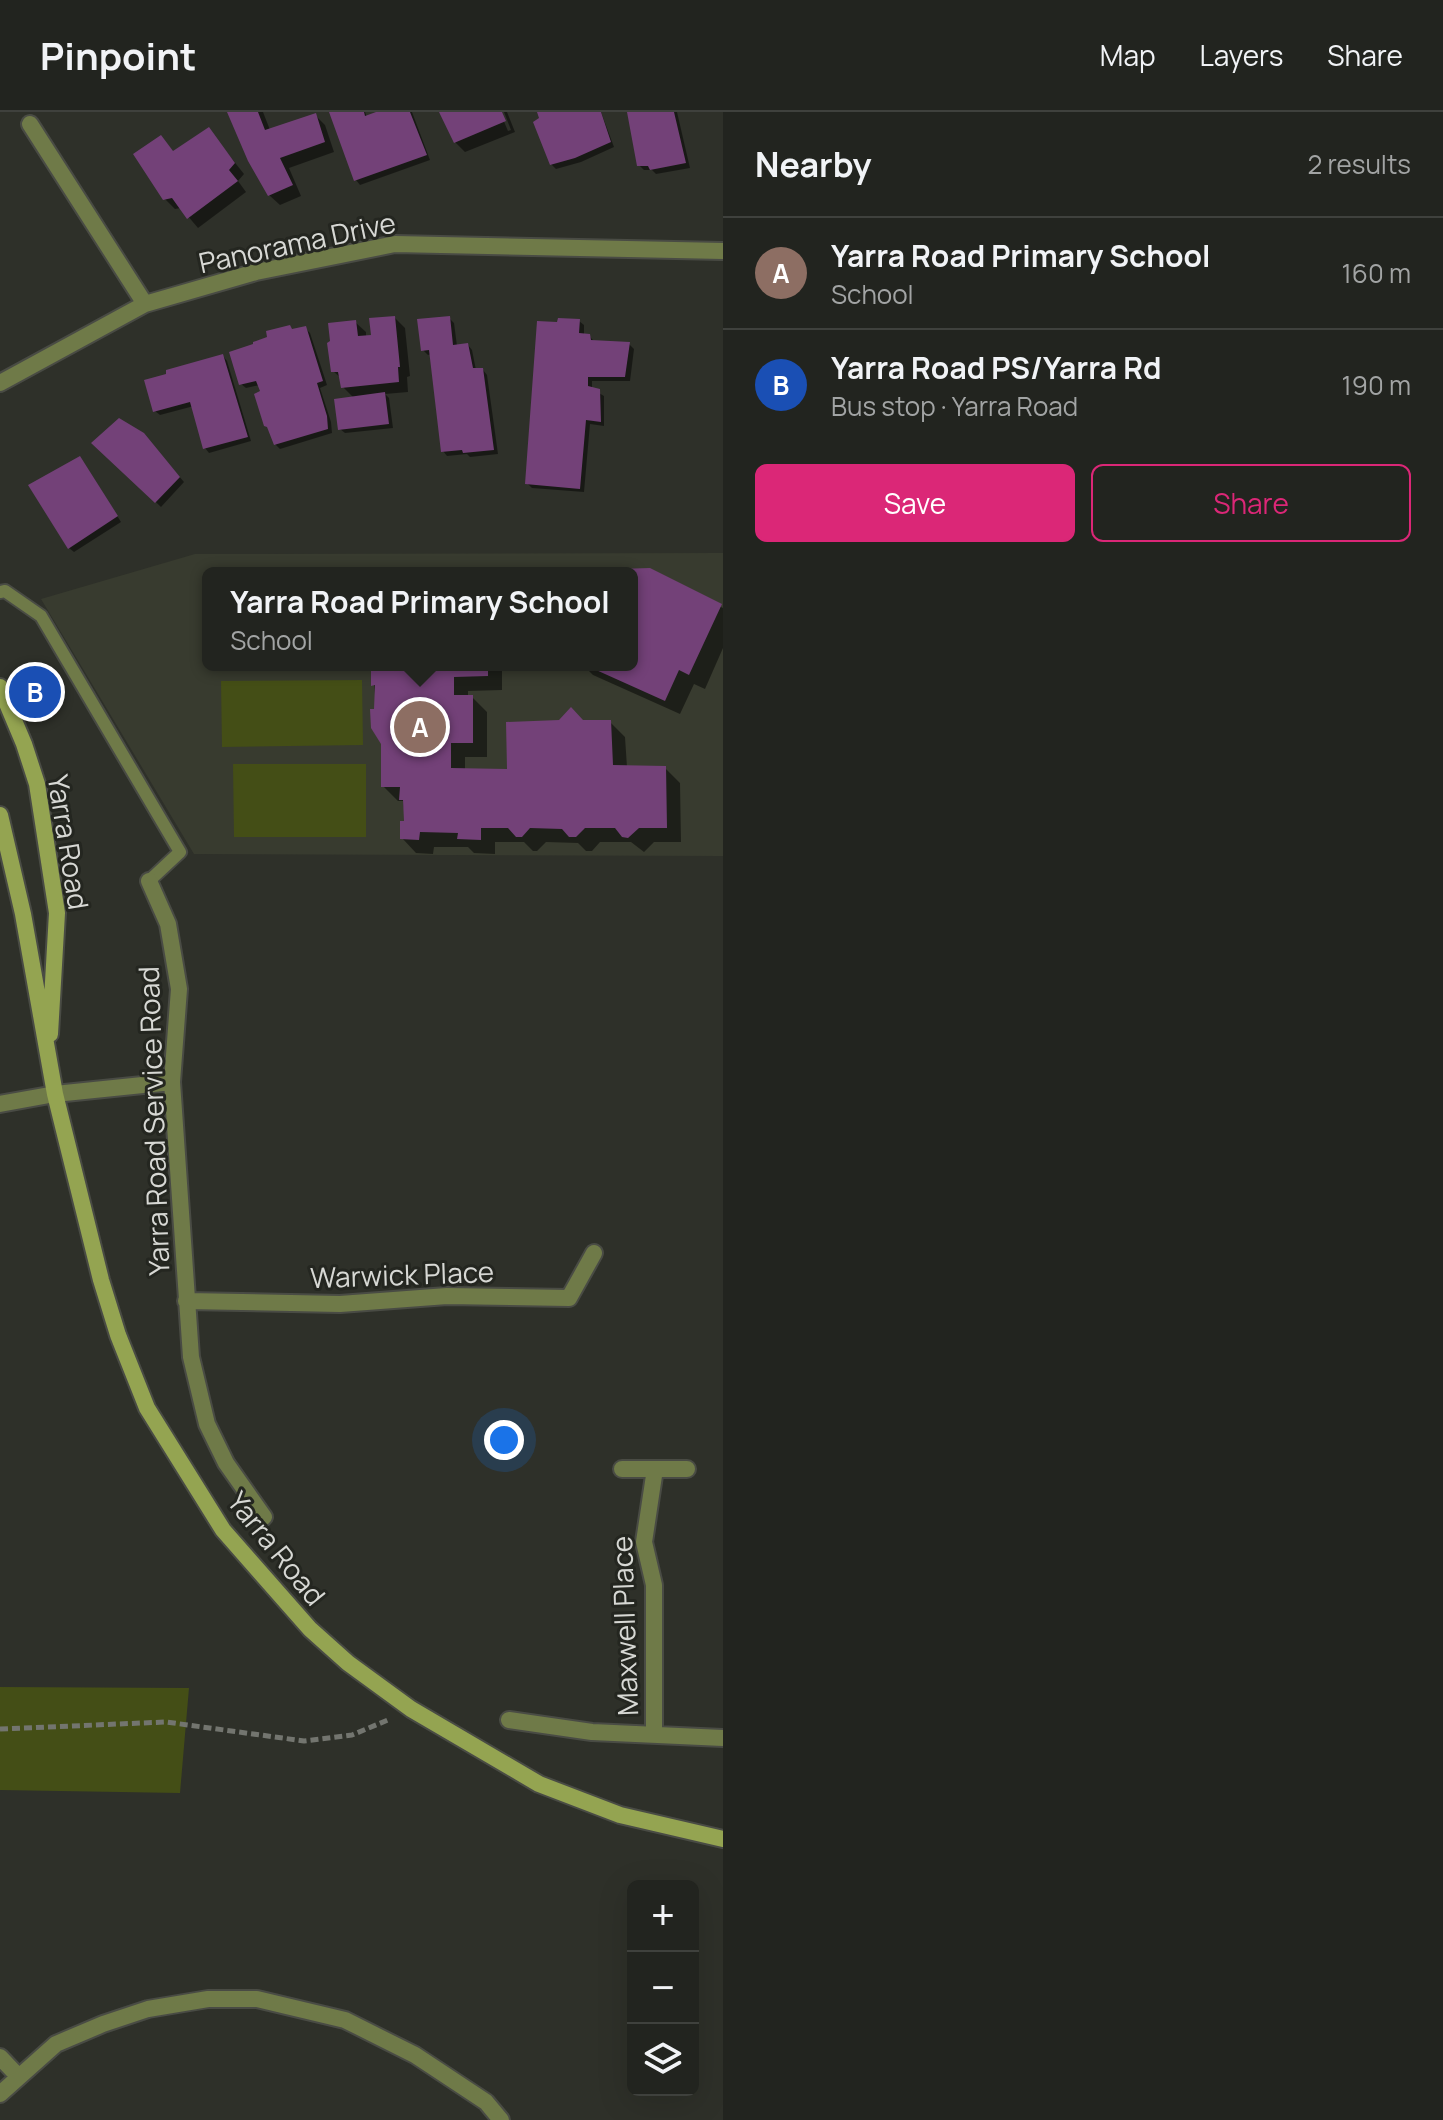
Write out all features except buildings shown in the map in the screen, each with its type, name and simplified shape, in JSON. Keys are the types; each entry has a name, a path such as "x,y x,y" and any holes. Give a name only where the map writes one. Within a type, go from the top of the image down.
{"main road":[{"name":"Yarra Road","path":"0,687 37,784 57,913 49,1059"},
{"name":"Yarra Road","path":"0,815 23,914 55,1094 101,1280 118,1335 147,1408 223,1530 310,1629 348,1663 411,1709 539,1784 620,1815 723,1839"}],"street":[{"path":"30,124 145,304"},
{"name":"Panorama Drive","path":"0,383 145,304 256,272 395,244 723,251"},
{"name":"Yarra Road Service Road","path":"149,881 168,924 179,989 172,1082 191,1357 207,1424 226,1463 264,1517"},
{"path":"0,1104 55,1094 172,1082"},
{"name":"Warwick Place","path":"186,1301 340,1304 447,1296 569,1298 594,1253"},
{"path":"622,1469 687,1469"},
{"name":"Maxwell Place","path":"654,1734 654,1585 644,1542 655,1469"},
{"path":"509,1720 592,1732 723,1738"},
{"path":"0,2094 56,2044 118,2019 148,2009 208,1999 257,1999 345,2020 401,2048 486,2102 501,2120"},
{"path":"0,2057 18,2076"}],"lane":[{"name":"Yarra Road Service Road","path":"0,592 5,591 41,616 180,852 149,881"}],"path":[{"path":"0,1729 166,1722 304,1741 352,1735 411,1709"}],"shaded area":[{"path":"723,553 723,856 194,854 41,599 195,554"}],"green space":[{"path":"362,680 363,745 222,747 221,681"},
{"path":"233,764 366,764 366,837 234,837"},
{"path":"0,1687 189,1688 180,1793 0,1790"}],"place":[{"name":"Yarra Road PS/Yarra Rd","path":"35,692"},
{"name":"Yarra Road Primary School","path":"420,727"}]}
